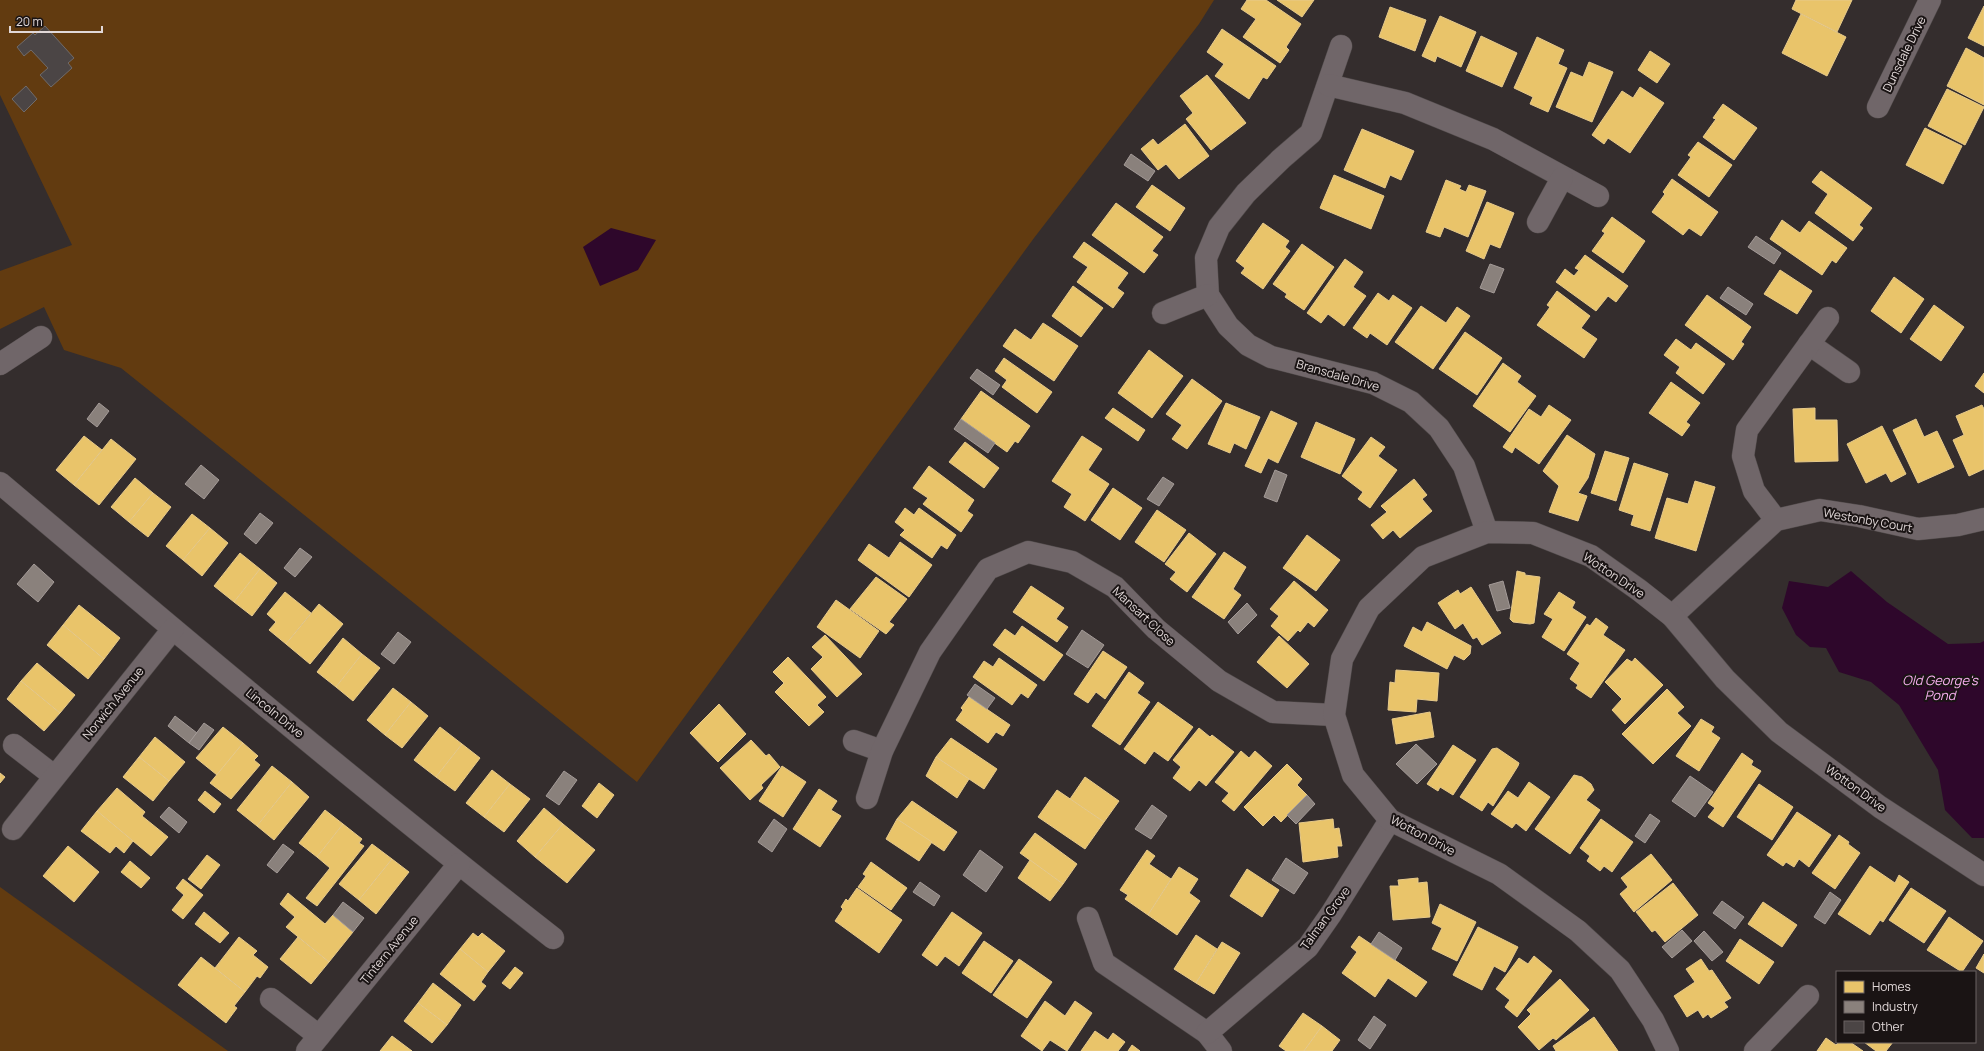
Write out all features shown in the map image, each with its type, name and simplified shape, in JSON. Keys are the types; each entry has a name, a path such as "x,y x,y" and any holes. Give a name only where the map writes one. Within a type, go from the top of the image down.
{"street":[{"name":"Dunsdale Drive","path":"1878,107 1930,0"},
{"name":"Bransdale Drive","path":"1341,46 1311,133 1281,158 1246,193 1219,227 1206,258 1208,295 1228,326 1248,345 1271,357 1373,383 1410,402 1439,428 1464,466 1487,532"},
{"path":"1328,85 1405,103 1493,139 1562,178 1598,196"},
{"path":"1538,222 1562,178"},
{"path":"1163,313 1208,295"},
{"path":"1776,520 1754,491 1743,456 1747,430 1828,318"},
{"path":"0,364 41,337"},
{"path":"1809,344 1849,372"},
{"name":"Lincoln Drive","path":"0,483 173,629 458,864 553,938"},
{"name":"Westonby Court","path":"1672,616 1776,520 1820,510 1859,516 1918,529 1958,525 1984,519"},
{"name":"Wotton Drive","path":"1668,1051 1653,1020 1620,970 1578,931 1499,874 1390,820 1353,775 1334,715 1342,659 1369,608 1423,557 1487,532 1532,533 1591,556 1639,590 1672,616 1725,680 1779,732 1880,807 1984,875"},
{"name":"Mansart Close","path":"867,798 882,751 930,652 988,569 1028,552 1072,562 1115,587 1156,629 1219,681 1273,712 1334,715"},
{"name":"Norwich Avenue","path":"13,829 173,629"},
{"path":"854,741 882,751"},
{"path":"14,745 54,776"},
{"name":"Talman Grove","path":"1207,1033 1308,947 1331,914 1390,820"},
{"name":"Tintern Avenue","path":"271,999 313,1043 458,864"},
{"path":"1088,918 1104,963 1207,1033 1221,1051"},
{"path":"1755,1051 1808,996"}],"shaded area":[{"path":"0,0 1214,0 1199,24 1034,238 637,782 121,368 64,350 44,307 0,329 0,271 72,245 0,95"},
{"path":"0,887 228,1051 0,1051"}],"water":[{"path":"611,228 656,240 638,270 600,286 583,247"},
{"name":"Old George's Pond","path":"1851,571 1887,602 1948,644 1980,643 1984,641 1984,838 1972,838 1945,810 1938,770 1899,705 1871,682 1839,672 1826,648 1810,647 1796,635 1782,608 1789,581 1828,587"}],"building: Homes":[{"path":"1247,0 1266,0 1301,24 1286,47 1289,50 1280,63 1243,37 1256,19 1241,9"},
{"path":"1277,0 1314,0 1302,17"},
{"path":"1796,0 1852,0 1837,32 1792,9"},
{"path":"1984,6 1984,46 1968,38"},
{"path":"1390,7 1426,20 1415,51 1379,37"},
{"path":"1801,14 1846,37 1827,76 1782,53"},
{"path":"1440,16 1476,32 1461,67 1437,56 1435,62 1422,56"},
{"path":"1222,29 1276,66 1267,79 1263,77 1249,99 1215,76 1224,64 1207,52"},
{"path":"1481,36 1517,53 1502,87 1466,71"},
{"path":"1537,37 1564,50 1558,64 1567,68 1548,112 1530,104 1533,97 1514,88"},
{"path":"1966,48 1984,58 1984,105 1947,86"},
{"path":"1650,51 1670,64 1657,83 1638,70"},
{"path":"1589,62 1613,72 1592,122 1556,107 1571,72 1583,77"},
{"path":"1207,75 1246,123 1211,150 1186,119 1193,113 1180,96"},
{"path":"1640,87 1664,103 1630,153 1608,138 1604,144 1592,135 1622,91 1633,98"},
{"path":"1947,89 1984,107 1965,145 1928,126"},
{"path":"1723,104 1757,128 1734,160 1703,137 1716,119 1713,118"},
{"path":"1185,124 1209,156 1179,179 1166,164 1158,170 1141,149 1153,139 1158,145"},
{"path":"1925,128 1962,146 1943,184 1906,165"},
{"path":"1362,129 1414,151 1401,180 1390,175 1385,188 1344,170"},
{"path":"1698,142 1732,165 1709,197 1678,175 1691,157 1688,155"},
{"path":"1821,171 1872,208 1859,225 1863,228 1853,241 1815,213 1828,194 1812,182"},
{"path":"1334,175 1384,196 1371,229 1320,208"},
{"path":"1672,179 1718,212 1701,236 1689,228 1683,235 1652,212 1665,194 1663,192"},
{"path":"1446,180 1461,186 1459,189 1466,192 1469,185 1486,191 1468,237 1444,227 1440,237 1426,232"},
{"path":"1152,185 1185,208 1170,231 1136,207"},
{"path":"1487,202 1514,213 1500,248 1490,244 1484,259 1466,251"},
{"path":"1116,203 1163,237 1152,251 1158,255 1144,273 1092,235"},
{"path":"1612,217 1645,241 1623,273 1592,251 1605,233 1602,231"},
{"path":"1782,220 1800,233 1809,221 1847,248 1836,263 1832,260 1822,275 1770,239"},
{"path":"1263,223 1289,241 1285,247 1290,251 1263,289 1241,273 1245,268 1236,261"},
{"path":"1084,242 1128,273 1117,288 1124,293 1113,308 1077,282 1088,267 1073,257"},
{"path":"1302,244 1334,267 1304,310 1285,297 1287,294 1273,284"},
{"path":"1585,255 1628,286 1616,302 1608,296 1596,311 1556,282 1565,269 1574,276 1579,270 1575,268"},
{"path":"1345,259 1363,272 1353,287 1366,296 1344,326 1328,314 1321,323 1307,313"},
{"path":"1780,270 1812,291 1797,314 1764,294"},
{"path":"1894,277 1924,299 1901,333 1871,311"},
{"path":"1073,286 1103,308 1081,337 1052,316"},
{"path":"1557,291 1590,316 1581,328 1597,339 1584,358 1537,325 1550,307 1547,305"},
{"path":"1378,293 1389,301 1393,295 1412,308 1387,345 1370,333 1367,338 1353,328"},
{"path":"1707,295 1751,327 1741,342 1744,344 1733,360 1685,325"},
{"path":"1934,305 1964,327 1941,361 1910,339"},
{"path":"1421,306 1446,323 1457,307 1470,316 1433,369 1395,342"},
{"path":"1043,323 1078,346 1054,381 1003,346 1015,329 1031,340"},
{"path":"1465,332 1502,358 1477,395 1439,369"},
{"path":"1676,339 1691,350 1696,343 1725,364 1703,394 1676,373 1680,367 1664,355"},
{"path":"1149,350 1183,376 1152,418 1118,393"},
{"path":"1004,358 1052,392 1037,413 1002,387 1007,380 995,371"},
{"path":"1503,363 1521,376 1517,382 1536,396 1510,432 1473,406"},
{"path":"1984,373 1984,393 1975,386"},
{"path":"1192,379 1222,401 1187,449 1172,439 1182,425 1166,414"},
{"path":"1671,382 1700,403 1686,422 1690,425 1682,436 1649,413"},
{"path":"981,391 1030,426 1018,443 1015,441 1007,452 961,419"},
{"path":"1226,403 1260,417 1246,449 1234,443 1230,453 1208,444"},
{"path":"1549,405 1571,420 1539,464 1515,447 1512,453 1503,447 1529,409 1541,417"},
{"path":"1982,405 1984,409 1984,469 1969,476 1953,440 1964,435 1956,416"},
{"path":"1113,408 1145,430 1138,441 1105,418"},
{"path":"1815,408 1815,420 1837,420 1838,461 1795,462 1793,409"},
{"path":"1271,411 1297,423 1278,463 1268,458 1261,473 1245,466"},
{"path":"1916,419 1924,437 1937,431 1954,467 1918,483 1893,430"},
{"path":"1316,422 1355,439 1340,474 1301,457"},
{"path":"1882,426 1906,474 1891,482 1886,473 1866,483 1847,444"},
{"path":"1567,435 1595,454 1588,478 1578,493 1587,496 1578,521 1549,512 1559,486 1543,471"},
{"path":"84,436 102,450 74,485 56,470"},
{"path":"1082,436 1102,449 1088,470 1109,484 1085,521 1064,507 1072,494 1052,481"},
{"path":"1371,437 1385,447 1378,456 1397,470 1370,508 1358,499 1363,492 1342,476"},
{"path":"111,439 136,459 99,505 74,485"},
{"path":"965,442 999,468 984,488 949,462"},
{"path":"1605,451 1629,458 1616,501 1591,493"},
{"path":"1634,463 1668,474 1650,531 1631,525 1634,515 1619,510"},
{"path":"929,466 974,500 967,511 973,515 961,532 923,504 928,498 913,488"},
{"path":"135,478 153,493 129,522 111,507"},
{"path":"1414,479 1427,495 1422,499 1432,511 1400,538 1393,530 1383,539 1371,525 1387,512 1381,506"},
{"path":"1695,481 1715,487 1696,551 1655,538 1667,498 1688,504"},
{"path":"1113,488 1142,508 1120,540 1091,520"},
{"path":"153,493 171,507 148,537 129,522"},
{"path":"905,508 914,515 919,508 956,535 947,549 941,545 932,558 900,535 905,530 895,522"},
{"path":"1157,510 1186,530 1164,562 1135,542"},
{"path":"192,514 210,528 183,560 166,546"},
{"path":"210,528 228,543 202,576 183,560"},
{"path":"1189,533 1216,554 1187,592 1170,579 1176,572 1165,564"},
{"path":"1307,535 1340,560 1316,591 1283,568"},
{"path":"900,542 932,565 909,597 858,560 869,544 889,558"},
{"path":"1224,552 1246,567 1233,589 1241,595 1224,619 1192,597"},
{"path":"240,553 260,569 234,602 214,586"},
{"path":"260,569 277,583 252,616 234,602"},
{"path":"1517,571 1525,573 1525,575 1540,577 1534,623 1513,622 1510,619"},
{"path":"876,577 907,599 889,622 894,625 886,634 850,609"},
{"path":"1294,581 1328,610 1314,627 1308,622 1300,632 1298,630 1288,641 1271,626 1279,616 1270,609"},
{"path":"1031,586 1064,608 1056,619 1068,627 1057,642 1013,612"},
{"path":"1471,587 1501,633 1482,645 1477,637 1473,639 1463,623 1455,629 1438,603 1458,590 1460,594"},
{"path":"285,592 311,613 286,644 269,630 276,622 267,614"},
{"path":"1559,592 1575,602 1572,608 1586,617 1564,651 1542,637 1553,619 1544,614"},
{"path":"836,600 879,631 860,658 817,627"},
{"path":"319,604 343,624 310,664 286,644"},
{"path":"79,605 120,638 104,659 63,625"},
{"path":"1596,618 1608,627 1603,635 1625,650 1591,698 1576,688 1578,685 1570,679 1580,663 1567,654 1587,624 1590,626"},
{"path":"1427,622 1471,646 1470,654 1464,660 1454,655 1447,669 1404,646 1413,627 1422,632"},
{"path":"63,625 104,659 88,679 47,645"},
{"path":"1022,626 1063,655 1044,681 993,645 1005,629 1015,636"},
{"path":"825,635 862,674 837,697 811,669 823,657 812,647"},
{"path":"1279,636 1309,664 1287,688 1257,662"},
{"path":"343,638 362,654 336,687 317,672"},
{"path":"1103,651 1127,667 1105,699 1096,692 1088,703 1074,694"},
{"path":"362,654 380,668 353,701 336,687"},
{"path":"788,657 826,697 817,705 824,712 809,726 775,692 784,683 773,672"},
{"path":"999,658 1037,685 1028,698 1021,693 1012,705 973,677 984,661 993,667"},
{"path":"1635,658 1663,685 1625,724 1612,710 1622,699 1605,682 1627,659 1632,662"},
{"path":"37,663 75,695 60,713 21,681"},
{"path":"1396,670 1439,673 1437,701 1417,699 1416,712 1388,710 1390,682 1395,683"},
{"path":"1129,672 1144,683 1137,693 1150,702 1120,745 1092,726"},
{"path":"21,681 60,713 44,731 7,699"},
{"path":"393,688 411,702 385,735 367,720"},
{"path":"1667,689 1684,707 1677,713 1691,726 1653,764 1622,734"},
{"path":"969,697 1010,725 1003,736 996,732 988,743 956,720 963,710 961,708"},
{"path":"411,702 428,716 402,748 385,735"},
{"path":"1158,702 1193,727 1168,761 1154,751 1145,764 1124,749"},
{"path":"719,704 746,734 718,762 690,733"},
{"path":"1430,712 1434,737 1396,744 1392,719"},
{"path":"1701,719 1714,727 1711,732 1720,738 1699,771 1676,756"},
{"path":"223,727 243,743 217,775 196,758"},
{"path":"440,727 462,744 436,777 414,760"},
{"path":"1199,728 1210,737 1212,735 1234,752 1206,786 1199,780 1190,791 1173,778 1181,767 1173,760"},
{"path":"155,737 185,762 169,781 139,757"},
{"path":"951,738 997,769 984,789 936,757"},
{"path":"751,740 766,756 769,754 780,767 761,785 763,788 750,800 720,768"},
{"path":"243,743 258,756 254,760 260,765 231,799 210,783"},
{"path":"462,744 480,758 455,791 436,777"},
{"path":"1453,745 1476,760 1453,795 1440,787 1438,791 1427,784"},
{"path":"1497,748 1519,763 1493,806 1488,802 1482,811 1460,797 1492,749"},
{"path":"1241,751 1249,758 1255,751 1272,766 1234,811 1222,801 1229,793 1215,782"},
{"path":"1742,753 1753,761 1751,765 1761,771 1723,827 1708,817 1715,808 1708,803"},
{"path":"139,757 169,781 153,801 123,777"},
{"path":"936,757 969,779 957,798 926,776"},
{"path":"1287,764 1302,779 1297,785 1307,795 1281,822 1274,815 1263,826 1244,807"},
{"path":"272,766 292,782 257,826 237,810"},
{"path":"782,766 806,782 783,817 759,801"},
{"path":"492,770 510,784 484,817 466,803"},
{"path":"0,773 5,777 0,783"},
{"path":"1574,775 1582,777 1591,784 1594,790 1586,800 1600,810 1570,854 1535,829"},
{"path":"1085,777 1119,801 1104,822 1070,799"},
{"path":"292,782 309,797 274,840 257,826"},
{"path":"1529,782 1550,797 1526,831 1516,823 1512,828 1491,814 1508,791 1518,798"},
{"path":"599,783 614,795 597,818 582,806"},
{"path":"510,784 530,799 504,832 484,817"},
{"path":"1759,784 1793,807 1772,840 1737,817"},
{"path":"117,788 145,812 142,816 168,837 151,856 97,811"},
{"path":"819,789 837,801 831,810 841,816 820,847 793,829"},
{"path":"1057,790 1104,822 1085,849 1038,817"},
{"path":"205,791 221,804 214,813 198,800"},
{"path":"912,801 957,832 944,851 897,819"},
{"path":"544,808 563,824 535,857 517,841"},
{"path":"325,810 343,824 317,857 299,843"},
{"path":"97,811 133,841 124,853 116,846 110,853 81,831"},
{"path":"1797,812 1831,835 1809,867 1799,859 1794,867 1786,862 1783,866 1767,855"},
{"path":"897,819 932,842 919,861 886,839"},
{"path":"1333,819 1334,829 1339,828 1342,846 1337,846 1338,857 1303,862 1299,823"},
{"path":"1601,819 1633,842 1612,872 1604,866 1600,871 1587,861 1590,856 1580,848"},
{"path":"343,824 362,839 359,843 364,846 317,906 306,898 330,868 317,857"},
{"path":"563,824 595,850 567,883 535,857"},
{"path":"1035,833 1077,864 1063,884 1020,853"},
{"path":"1839,835 1860,853 1835,889 1812,873"},
{"path":"372,844 392,859 359,900 339,884"},
{"path":"68,846 99,872 74,902 43,876"},
{"path":"1147,850 1155,856 1149,864 1171,879 1148,915 1125,899 1128,895 1120,890"},
{"path":"1651,854 1672,880 1634,912 1620,894 1628,887 1621,878"},
{"path":"207,855 220,865 201,889 188,879"},
{"path":"392,859 409,872 376,914 359,900"},
{"path":"1030,860 1063,884 1050,901 1018,878"},
{"path":"130,861 150,878 141,888 121,872"},
{"path":"871,862 907,888 891,910 858,887 866,876 863,874"},
{"path":"1870,866 1895,883 1899,875 1909,882 1883,922 1880,920 1870,935 1838,914"},
{"path":"1179,867 1198,879 1189,893 1200,901 1177,935 1148,915"},
{"path":"1247,869 1279,890 1262,917 1230,896"},
{"path":"1418,878 1418,883 1427,882 1430,917 1393,920 1390,886 1399,886 1398,880"},
{"path":"183,879 203,895 183,919 172,910 184,895 176,888"},
{"path":"1673,883 1698,915 1665,942 1655,930 1652,932 1636,912"},
{"path":"857,888 902,920 879,953 835,921 843,909 841,907 846,899 848,901"},
{"path":"1911,888 1946,911 1924,943 1889,920"},
{"path":"288,893 325,924 333,915 353,932 329,962 286,927 295,917 280,904"},
{"path":"1763,902 1797,925 1782,947 1748,924"},
{"path":"1440,904 1476,922 1457,961 1432,949 1442,928 1432,923"},
{"path":"204,912 229,933 220,943 195,924"},
{"path":"952,912 982,933 959,966 945,956 937,966 922,955"},
{"path":"1949,917 1983,941 1963,971 1927,950"},
{"path":"1478,927 1518,947 1505,972 1494,966 1482,990 1453,975"},
{"path":"473,933 478,937 482,933 505,951 488,972 460,949"},
{"path":"1196,935 1217,949 1196,983 1174,969"},
{"path":"1359,936 1427,982 1416,997 1388,978 1375,997 1342,973 1357,952 1351,947"},
{"path":"239,937 257,951 253,955 268,967 260,978 257,976 245,992 215,968"},
{"path":"298,937 329,962 311,984 280,959"},
{"path":"1740,939 1774,962 1759,984 1726,961"},
{"path":"984,941 1013,961 991,993 962,973"},
{"path":"1222,942 1240,953 1214,994 1196,983"},
{"path":"460,949 488,972 481,982 486,986 474,1001 440,974"},
{"path":"1984,954 1984,973 1976,968"},
{"path":"1534,956 1552,971 1517,1017 1505,1007 1510,1000 1496,989 1519,958 1528,964"},
{"path":"201,957 245,992 234,1006 237,1008 226,1023 178,985"},
{"path":"1019,959 1052,982 1027,1018 993,995"},
{"path":"1701,959 1709,971 1712,970 1731,998 1724,1002 1728,1007 1711,1018 1708,1014 1703,1018 1698,1010 1687,1017 1674,996 1695,982 1686,969"},
{"path":"515,967 523,973 510,989 502,983"},
{"path":"1560,979 1589,1010 1556,1040 1553,1038 1539,1050 1518,1027 1531,1014 1527,1010"},
{"path":"433,983 461,1005 447,1025 418,1003"},
{"path":"1045,1001 1065,1016 1075,1001 1092,1013 1067,1051 1050,1040 1042,1051 1021,1036"},
{"path":"418,1003 447,1025 432,1043 404,1021"},
{"path":"1303,1013 1322,1026 1304,1051 1286,1051 1279,1046"},
{"path":"1594,1017 1618,1051 1556,1051 1553,1046"},
{"path":"1322,1026 1340,1040 1332,1051 1304,1051"},
{"path":"1095,1031 1108,1040 1113,1033 1125,1042 1118,1051 1081,1051"},
{"path":"392,1036 412,1051 380,1051"},
{"path":"1826,1038 1836,1045 1838,1043 1851,1043 1863,1051 1817,1051"},
{"path":"1865,1043 1892,1043 1886,1051 1876,1051"},
{"path":"1132,1045 1140,1051 1128,1051"}],"building: Industry":[{"path":"1131,154 1155,171 1148,181 1124,165"},
{"path":"1756,236 1781,253 1774,264 1748,247"},
{"path":"1490,264 1504,269 1494,293 1480,288"},
{"path":"1728,287 1753,304 1746,315 1720,298"},
{"path":"977,369 1000,385 993,395 970,378"},
{"path":"99,403 109,411 97,427 87,419"},
{"path":"961,419 995,443 988,453 954,429"},
{"path":"201,465 219,480 204,499 185,484"},
{"path":"1275,470 1287,475 1277,502 1264,497"},
{"path":"1163,477 1174,484 1159,506 1147,499"},
{"path":"260,513 273,523 256,544 244,534"},
{"path":"300,548 312,557 295,577 284,568"},
{"path":"34,564 54,582 38,602 17,584"},
{"path":"1503,581 1510,608 1497,611 1489,585"},
{"path":"1247,603 1257,615 1238,634 1228,622"},
{"path":"1082,630 1104,645 1088,668 1066,654"},
{"path":"398,632 411,642 394,664 381,654"},
{"path":"975,684 995,698 987,709 967,695"},
{"path":"175,716 197,733 189,743 168,726"},
{"path":"204,723 214,730 199,750 189,743"},
{"path":"1416,744 1437,764 1417,784 1396,764"},
{"path":"564,771 577,780 559,805 546,796"},
{"path":"1690,776 1713,792 1695,817 1672,801"},
{"path":"1307,795 1315,804 1296,824 1287,815"},
{"path":"1152,805 1167,816 1151,839 1135,829"},
{"path":"169,807 187,822 179,833 160,817"},
{"path":"1650,814 1660,821 1645,843 1635,836"},
{"path":"774,819 787,829 772,852 758,842"},
{"path":"283,844 294,852 277,873 267,865"},
{"path":"980,850 1003,867 986,892 963,875"},
{"path":"1286,858 1308,873 1294,894 1272,880"},
{"path":"920,882 940,896 934,906 913,892"},
{"path":"1830,892 1841,900 1825,924 1814,917"},
{"path":"1722,901 1744,917 1735,929 1713,913"},
{"path":"343,902 364,918 353,932 333,915"},
{"path":"1682,930 1692,941 1672,958 1662,947"},
{"path":"1704,931 1723,952 1712,961 1694,941"},
{"path":"1379,932 1402,948 1395,960 1371,944"},
{"path":"1374,1016 1386,1025 1370,1049 1358,1040"}],"building: Other":[{"path":"45,26 74,58 68,63 72,68 51,87 40,75 48,68 31,50 24,56 17,47 33,33 35,35"},
{"path":"26,86 37,99 24,112 12,99"}]}
